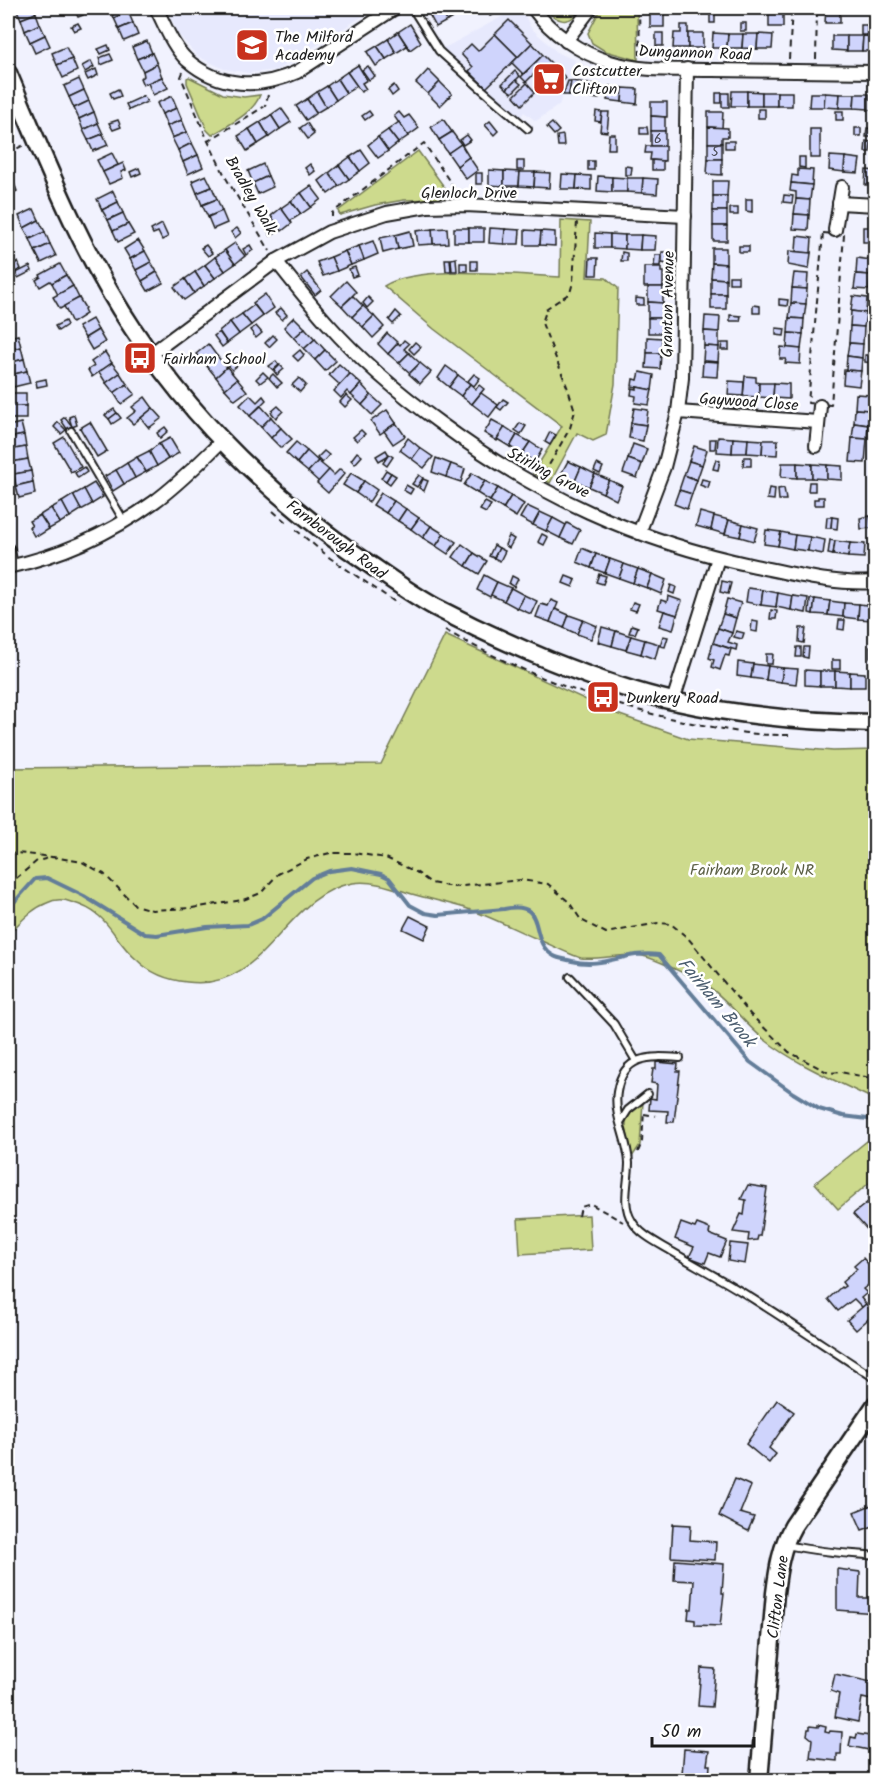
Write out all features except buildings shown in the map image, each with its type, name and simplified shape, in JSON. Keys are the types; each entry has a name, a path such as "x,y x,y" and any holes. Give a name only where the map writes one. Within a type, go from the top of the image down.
{"street":[{"path":"156,8 168,33 187,60 210,75 234,83 268,83 282,79 297,72 395,8"},
{"name":"Dungannon Road","path":"533,8 566,41 586,53 611,63 687,69 876,72"},
{"path":"566,41 591,8"},
{"name":"Granton Avenue","path":"639,533 664,467 678,412 683,350 687,69"},
{"name":"Farnborough Road","path":"8,73 54,182 89,254 127,320 150,354 198,414 243,462 334,540 435,607 524,650 634,691 672,701 775,718 876,723"},
{"path":"829,232 842,187"},
{"path":"839,203 876,205"},
{"name":"Glenloch Drive","path":"150,354 276,261 329,232 387,213 427,206 465,205 685,216"},
{"name":"Stirling Grove","path":"276,261 328,325 373,369 405,396 476,448 537,487 603,520 717,558 831,579 876,582"},
{"name":"Gaywood Close","path":"816,446 820,406"},
{"name":"Gaywood Close","path":"678,412 818,422"},
{"path":"8,549 9,567 86,542 156,501 224,440"},
{"path":"672,701 717,558"},
{"name":"Clifton Lane","path":"759,1780 775,1593 778,1566 784,1544 876,1404"}],"lane":[{"path":"412,8 440,51 528,129"},
{"path":"71,431 124,521"},
{"path":"570,977 614,1024 636,1061"},
{"path":"680,1058 651,1056 636,1061 626,1071 618,1088 617,1110 628,1153 626,1198 631,1221 648,1237 743,1293 876,1379"},
{"path":"621,1125 624,1115 646,1095"},
{"path":"784,1544 830,1553 876,1556"}],"path":[{"path":"639,8 640,67"},
{"path":"789,71 792,8"},
{"path":"815,71 817,8"},
{"name":"Bradley Walk","path":"187,60 181,77 208,141 226,178 276,261"},
{"path":"208,141 265,105 268,99 268,83"},
{"path":"329,232 332,213 424,143 465,205"},
{"path":"8,153 24,145"},
{"path":"537,487 570,428 575,411 542,323 547,308 570,293 573,282 578,210"},
{"path":"829,232 844,235 831,405 808,403 829,232"},
{"path":"601,711 605,702"},
{"path":"8,852 82,862 104,874 135,905 152,910 192,908 243,900 261,893 278,874 307,859 330,853 354,853 386,858 416,872 431,883 453,887 521,880 548,884 569,902 581,920 606,933 658,923 671,924 688,938 750,1014 789,1052 829,1073 840,1072 876,1079"},
{"path":"8,885 37,861 53,857"},
{"path":"628,1169 641,1146 646,1095"},
{"path":"644,1114 656,1116"},
{"path":"579,1216 582,1206 591,1204 620,1221 631,1221"}],"shaded area":[{"name":"The Milford Academy","path":"167,8 376,8 277,70 249,73 224,69 197,56 178,34"},
{"path":"521,8 531,28 558,53 575,60 559,105 536,121 524,112 517,123 439,49"}],"green space":[{"path":"544,8 580,8 572,18 563,20 553,16"},
{"path":"601,8 637,8 638,60 605,51 592,43 588,33"},
{"path":"189,77 223,94 244,97 260,95 257,102 246,113 212,135 207,130 187,83"},
{"path":"418,151 453,199 404,200 340,215 338,211"},
{"path":"561,220 590,222 587,277 606,278 618,288 615,384 606,435 593,441 577,433 550,483 533,473 562,426 434,329 384,286 400,279 444,273 469,272 560,277"},
{"name":"Fairham Brook NR","path":"445,635 617,714 688,739 833,751 875,750 875,1100 819,1073 777,1049 758,1034 713,990 662,963 637,955 581,958 474,911 375,884 353,883 329,891 309,905 256,958 237,973 214,981 180,981 154,972 142,965 128,951 109,926 94,912 68,901 56,900 41,906 8,934 8,768 381,764"},
{"path":"643,1102 640,1145 632,1157 626,1121 634,1109"},
{"path":"867,1141 875,1150 875,1178 838,1209 815,1183"},
{"path":"589,1215 591,1250 520,1254 518,1219"}],"waterway":[{"name":"Fairham Brook","path":"8,909 35,879 47,878 84,896 145,934 157,935 207,927 248,925 262,919 312,878 329,871 352,868 381,874 389,878 410,905 425,913 438,915 518,908 527,910 533,916 546,949 558,958 595,963 636,955 659,955 750,1062 819,1109 843,1116 876,1120"}],"place":[{"name":"The Milford Academy","path":"252,45"},
{"name":"Costcutter Clifton","path":"549,79"},
{"name":"Fairham School","path":"140,358"},
{"name":"Dunkery Road","path":"603,697"}]}
